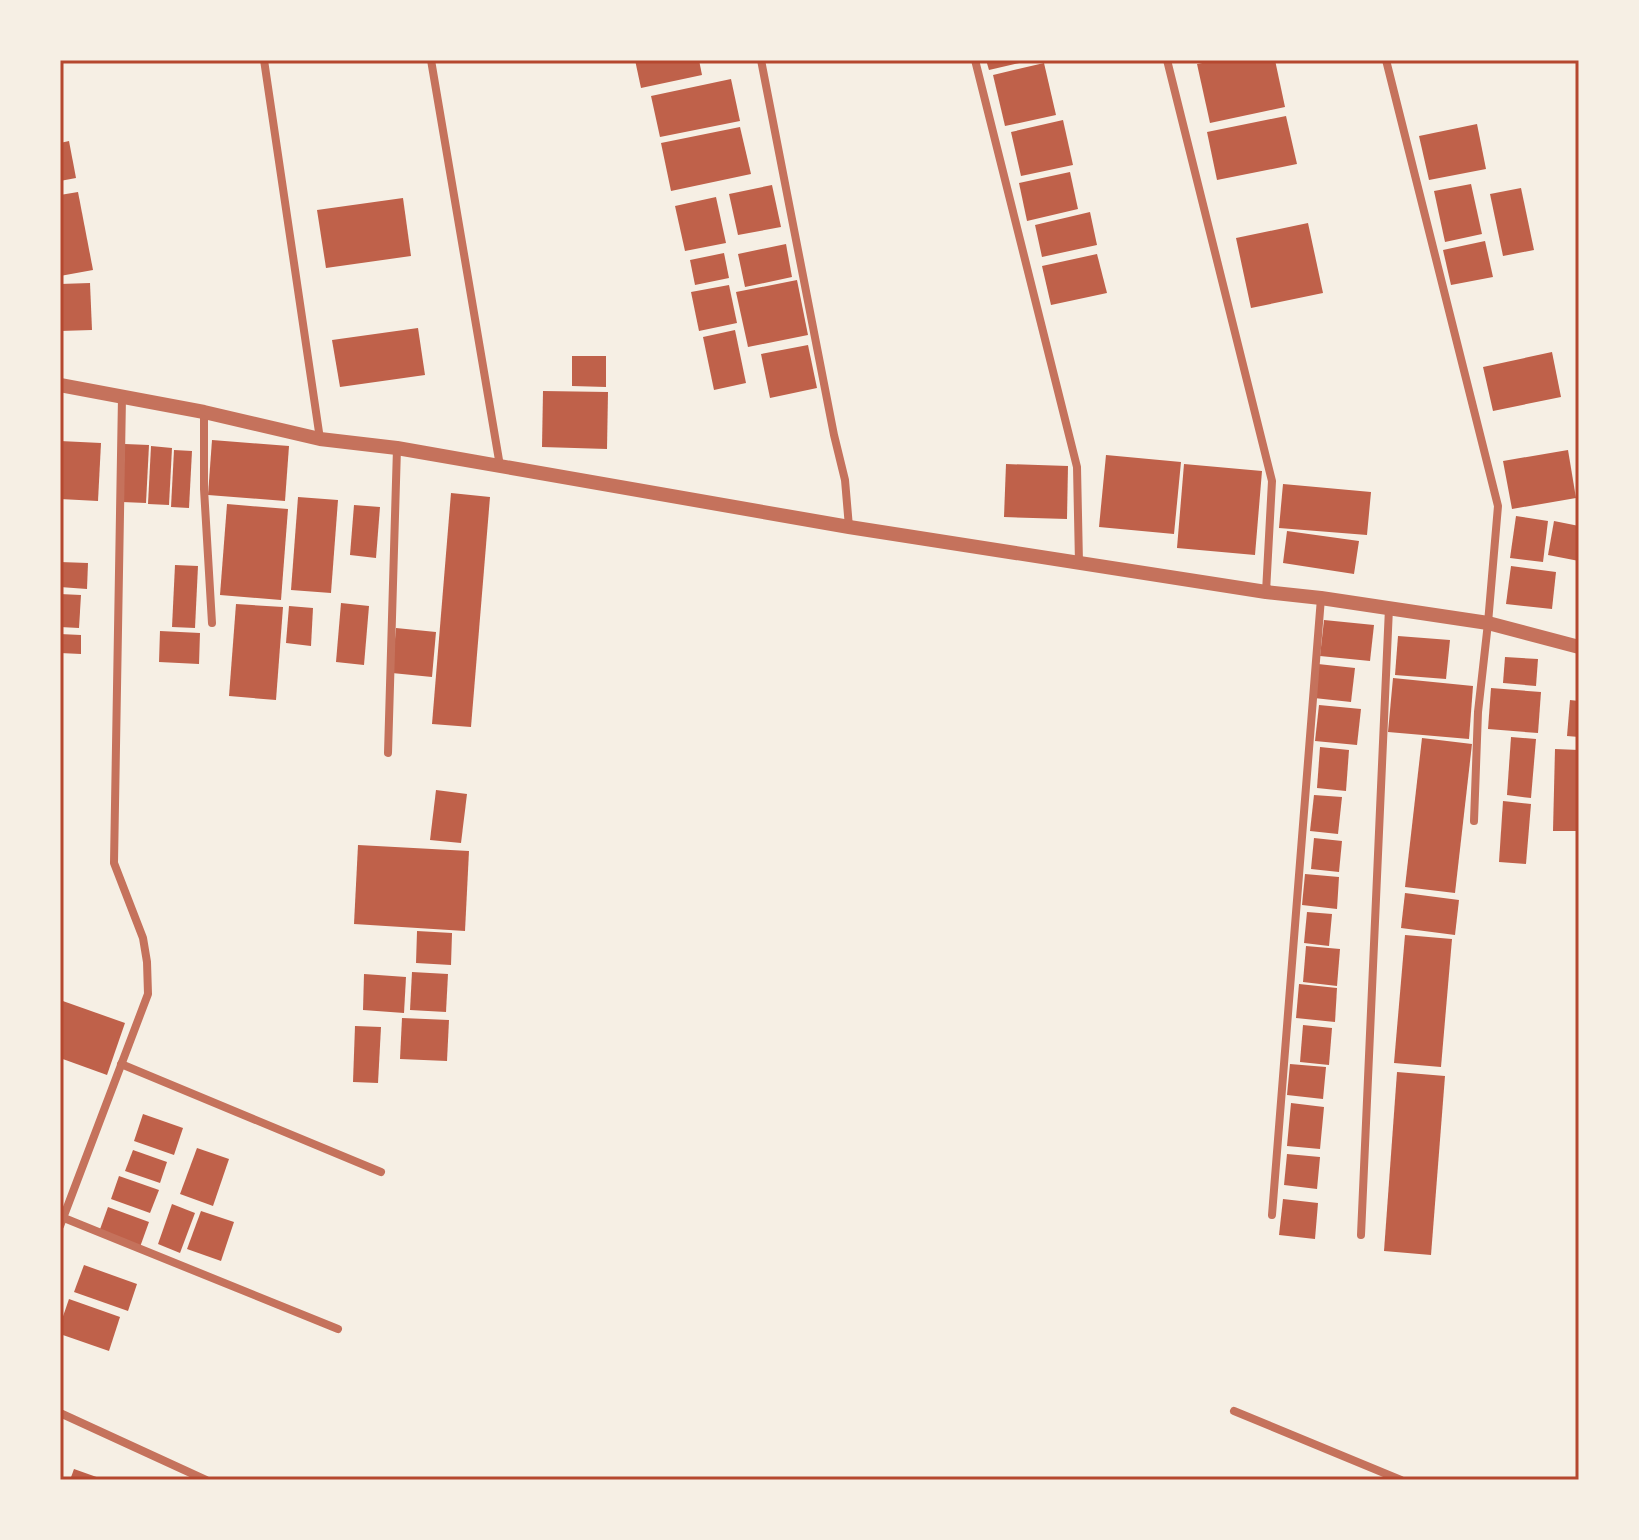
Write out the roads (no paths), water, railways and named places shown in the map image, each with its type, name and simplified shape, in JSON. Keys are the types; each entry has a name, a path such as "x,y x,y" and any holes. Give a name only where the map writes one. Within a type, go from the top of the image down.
{"street":[{"path":"264,60 320,439"},
{"path":"431,60 500,466"},
{"path":"761,60 845,480 849,527"},
{"path":"975,60 1077,467 1079,563"},
{"path":"1167,60 1272,481 1266,592"},
{"path":"1386,60 1498,506 1478,712 1474,821"},
{"path":"60,385 204,412 320,439 397,448 849,527 1488,623 1579,647"},
{"path":"122,397 114,863 143,938 148,994 62,1222 338,1329"},
{"path":"204,412 204,489 212,623"},
{"path":"388,753 397,448"},
{"path":"1272,1215 1321,598"},
{"path":"1361,1235 1389,608"},
{"path":"121,1064 381,1172"},
{"path":"1234,1411 1401,1480"},
{"path":"60,1413 206,1480"}]}
